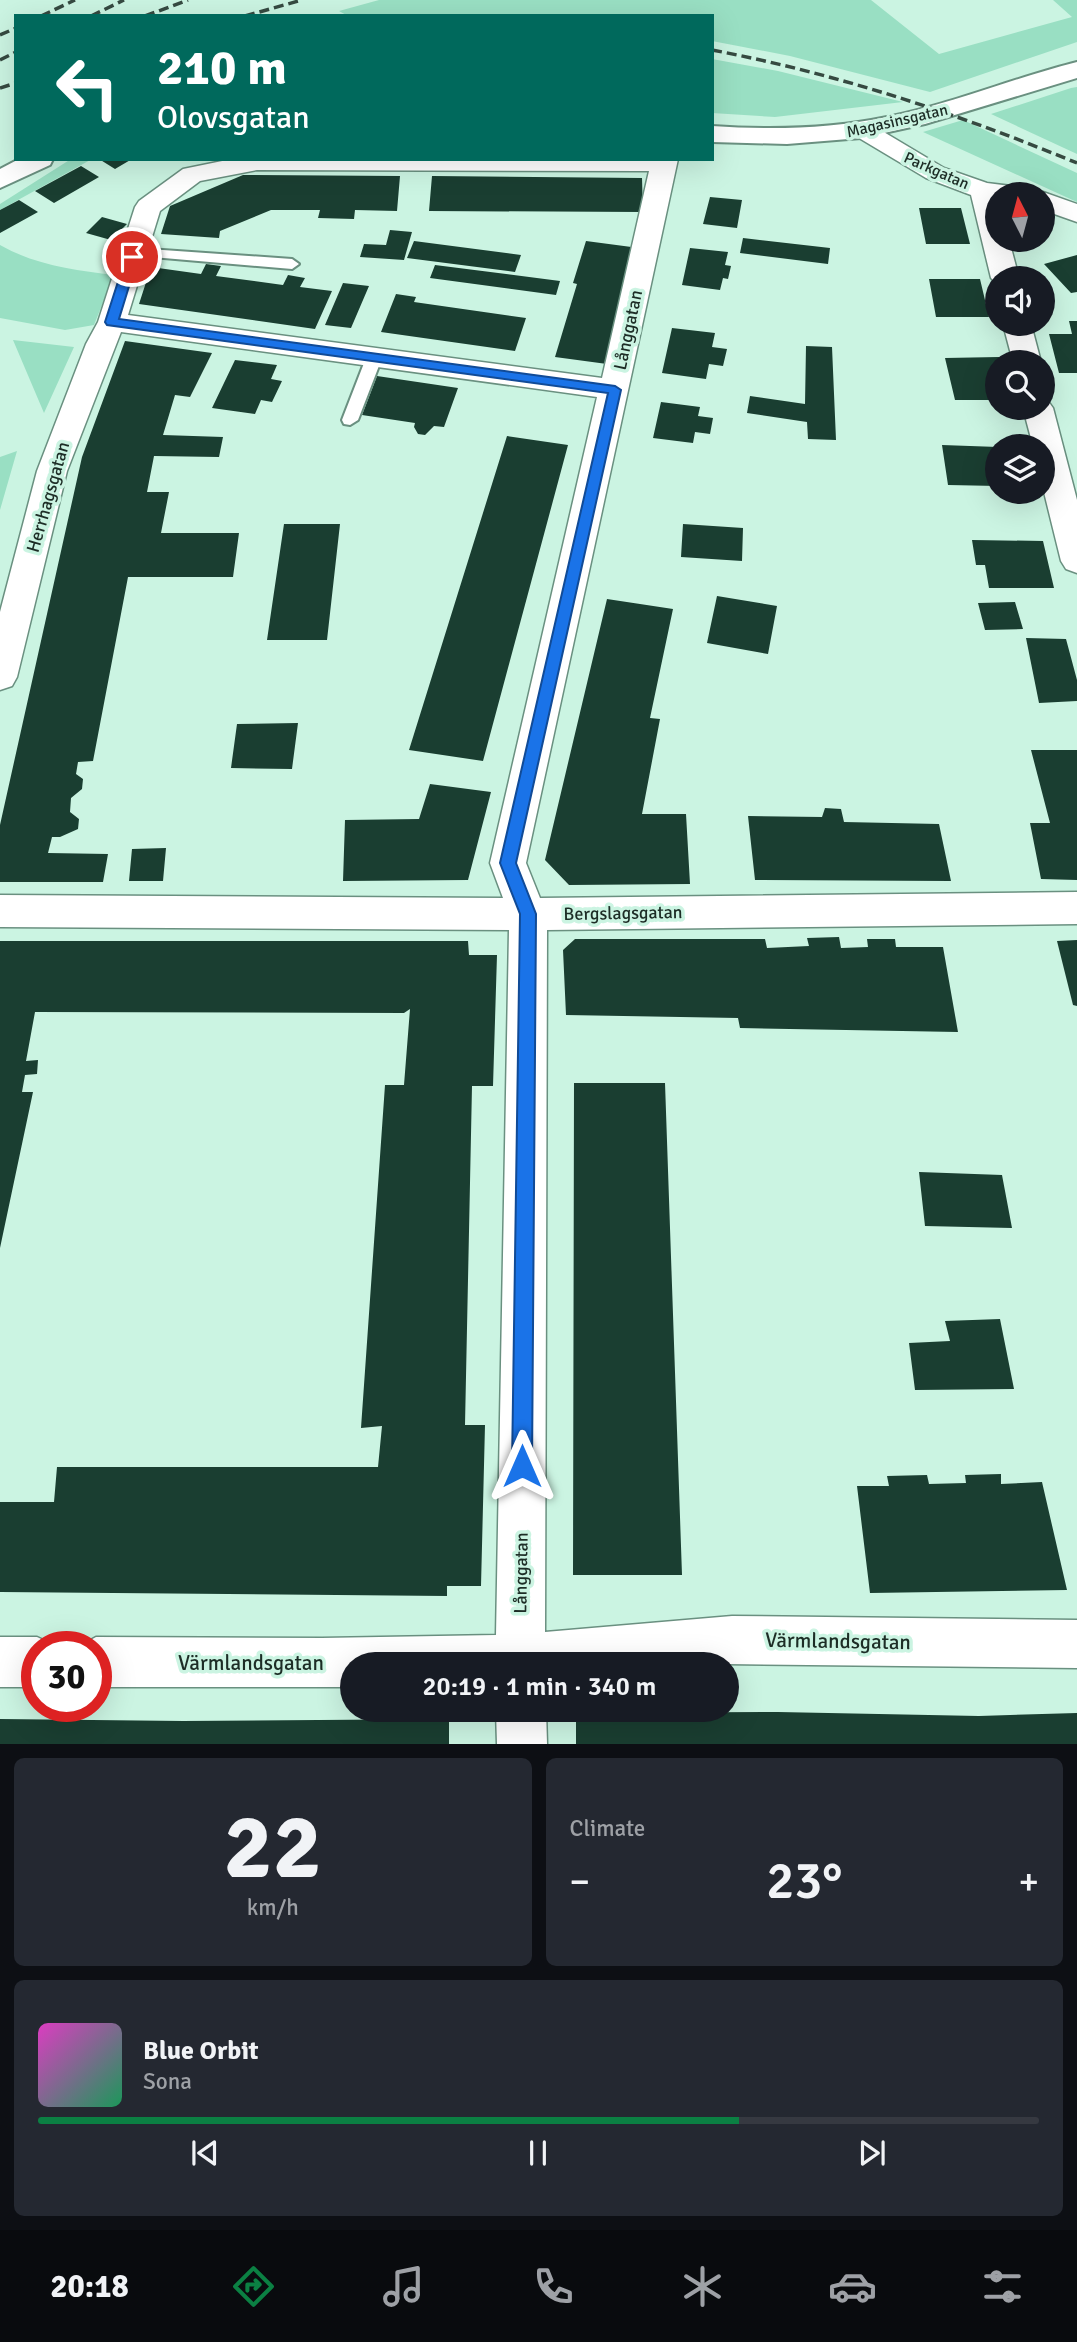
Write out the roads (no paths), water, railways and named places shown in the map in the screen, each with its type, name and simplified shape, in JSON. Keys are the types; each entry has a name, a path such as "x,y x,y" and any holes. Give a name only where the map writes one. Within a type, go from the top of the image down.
{"street":[{"name":"Magasinsgatan","path":"714,134 786,137 863,130 946,110 1077,70"},
{"name":"Parkgatan","path":"863,130 935,173 983,190"},
{"path":"0,180 36,161"},
{"name":"Herrhagsgatan","path":"0,677 52,471 100,344 111,322 148,207 192,175 257,162 665,161"},
{"name":"Långgatan","path":"520,1652 528,914 508,863 665,161"},
{"path":"983,190 1002,266"},
{"path":"1055,205 1077,214"},
{"path":"111,322 615,390"},
{"path":"1041,420 1077,561"},
{"name":"Bergslagsgatan","path":"0,911 528,914 1077,908"},
{"name":"Värmlandsgatan","path":"616,1652 732,1640 1077,1644"},
{"path":"0,1662 21,1662"},
{"name":"Värmlandsgatan","path":"112,1662 340,1663"},
{"path":"521,1722 522,1744"}],"lane":[{"path":"134,252 292,264"},
{"path":"350,420 374,358"}],"railway":[{"path":"45,14 75,0"},
{"path":"95,14 124,0"},
{"path":"150,14 188,0"},
{"path":"252,14 302,0"},
{"path":"0,35 14,29"},
{"path":"714,50 806,71 898,97 1077,163"},
{"path":"0,60 14,53"},
{"path":"0,88 14,84"}]}
